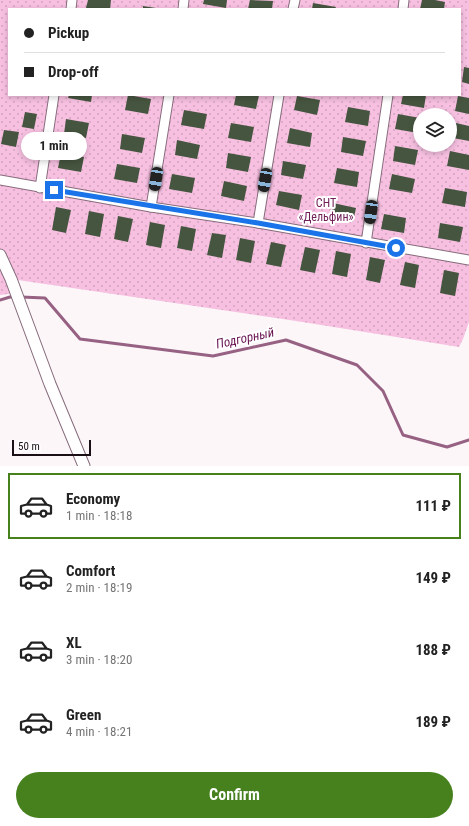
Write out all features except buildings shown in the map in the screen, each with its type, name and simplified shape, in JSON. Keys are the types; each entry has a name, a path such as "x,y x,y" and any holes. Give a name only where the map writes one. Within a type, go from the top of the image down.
{"street":[{"path":"40,188 54,96"},
{"path":"151,207 169,96"},
{"path":"258,223 279,96"},
{"path":"366,243 388,96"},
{"path":"0,180 151,207 258,223 469,260"},
{"path":"0,255 50,384 84,466"}],"green space":[{"name":"СНТ «Дельфин»","path":"0,0 469,0 469,322 459,347 296,321 11,279 16,293 0,295"}],"waterway":[{"name":"Подгорный","path":"0,300 16,297"},
{"name":"Подгорный","path":"21,297 45,298 80,339 213,356 286,340 357,365 383,391 403,435 447,447 469,440"}],"route":[{"path":"54,190 151,207 258,223 396,248"}]}
